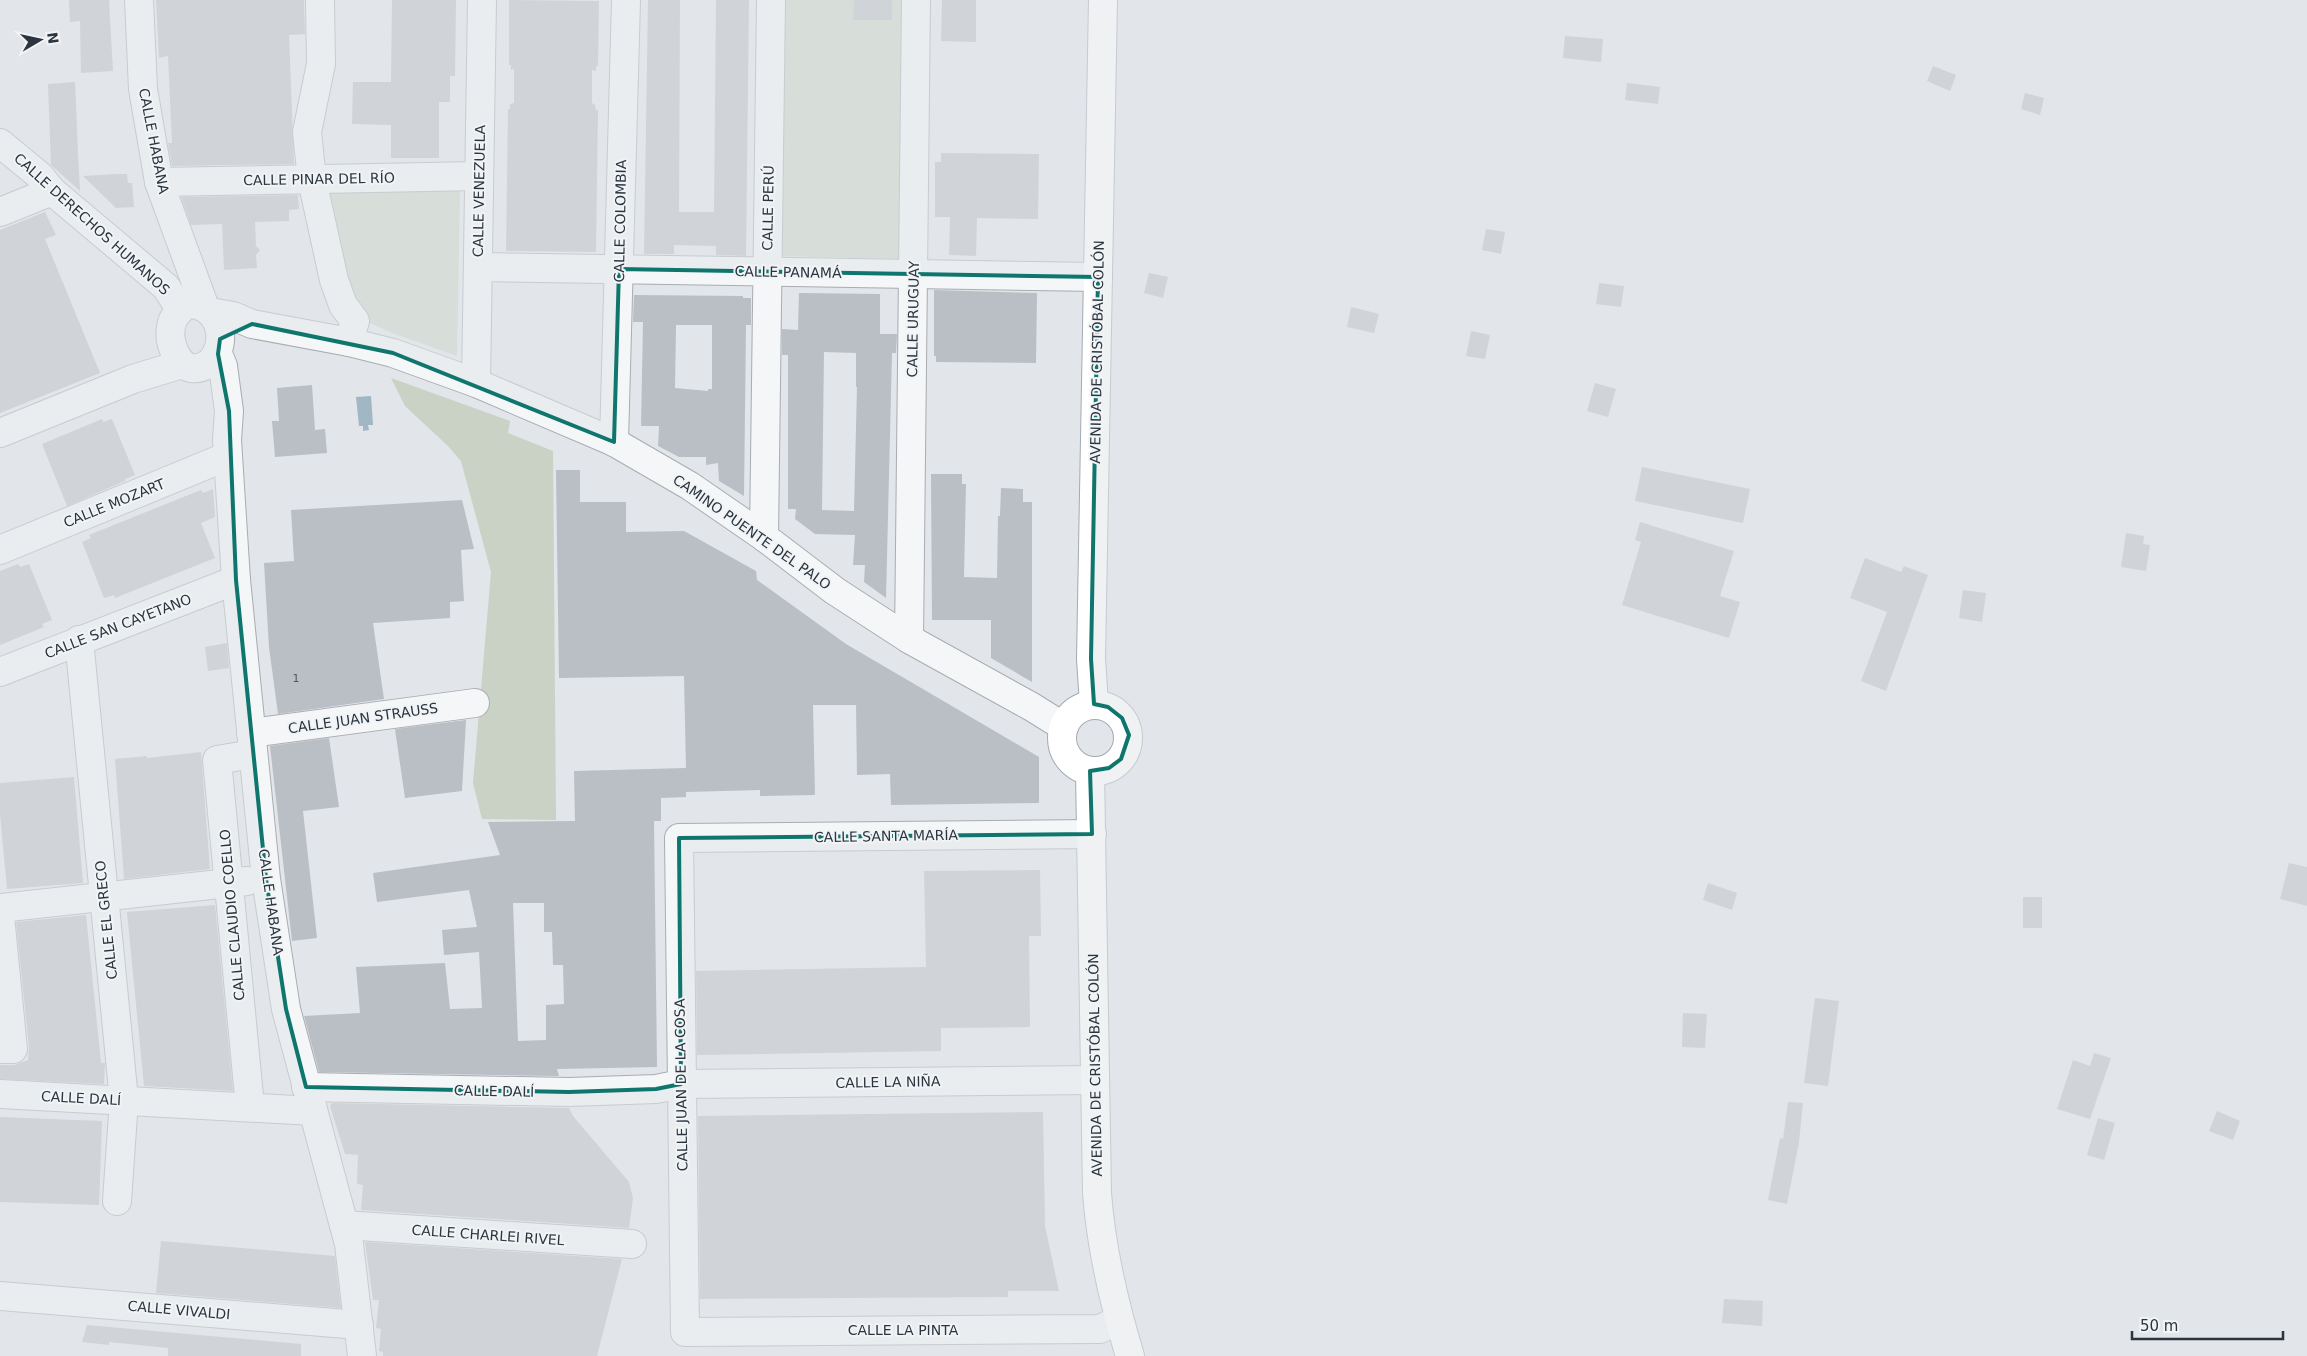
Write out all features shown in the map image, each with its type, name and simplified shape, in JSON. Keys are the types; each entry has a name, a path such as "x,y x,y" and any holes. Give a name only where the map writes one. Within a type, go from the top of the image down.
{"main road":[{"name":"AVENIDA DE CRISTÓBAL COLÓN","path":"1094,704 1091,658 1102,0"},
{"path":"1094,704 1108,707 1122,718 1128,735 1121,759 1109,768 1090,771 1074,763 1063,746 1064,727 1074,712 1082,707 1094,704"},
{"name":"AVENIDA DE CRISTÓBAL COLÓN","path":"1090,771 1099,1224 1119,1320 1130,1356"}],"street":[{"name":"CALLE HABANA","path":"139,0 143,89 159,182 198,309"},
{"path":"320,0 321,64 307,132 312,180 334,280 343,305 355,320 349,342"},
{"name":"CALLE VENEZUELA","path":"476,383 482,0"},
{"name":"CALLE COLOMBIA","path":"614,442 626,0"},
{"name":"CALLE PERÚ","path":"764,537 771,0"},
{"name":"CALLE URUGUAY","path":"909,639 916,0"},
{"name":"CALLE DERECHOS HUMANOS","path":"0,143 40,176 52,191 166,287 198,309"},
{"name":"CALLE PINAR DEL RÍO","path":"159,182 479,176"},
{"path":"0,212 52,191"},
{"name":"CALLE PANAMÁ","path":"478,267 1098,276"},
{"path":"187,366 172,345 171,326 198,309 219,328 219,347"},
{"name":"CAMINO PUENTE DEL PALO","path":"198,309 233,316 252,324 349,342 392,353 476,383 614,442 690,486 764,537 835,590 909,639 1032,707 1064,727"},
{"path":"0,433 133,379 187,366 208,364 219,347 252,324"},
{"name":"CALLE HABANA","path":"219,347 229,411 228,448 236,580 266,879 286,1009 349,1244 362,1356"},
{"name":"CALLE HABANA","path":"187,366 217,407 228,448"},
{"name":"CALLE MOZART","path":"0,550 228,448"},
{"name":"CALLE SAN CAYETANO","path":"0,672 236,580"},
{"name":"CALLE EL GRECO","path":"80,640 124,1100 117,1201"},
{"name":"CALLE JUAN STRAUSS","path":"252,743 475,702"},
{"name":"CALLE CLAUDIO COELLO","path":"250,1107 217,760 252,743"},
{"name":"CALLE SANTA MARÍA","path":"679,838 1092,834"},
{"name":"CALLE JUAN DE LA COSA","path":"679,838 685,1332"},
{"path":"0,908 266,879"},
{"path":"0,916 13,1049 0,1049"},
{"name":"CALLE LA NIÑA","path":"681,1084 1096,1080"},
{"name":"CALLE DALÍ","path":"0,1094 250,1107 309,1099 656,1089 681,1084"},
{"name":"CALLE CHARLEI RIVEL","path":"344,1225 632,1244"},
{"name":"CALLE VIVALDI","path":"0,1296 359,1324"},
{"name":"CALLE LA PINTA","path":"685,1332 1100,1329 1119,1320"}],"highlighted area":[{"path":"619,269 1098,277 1091,659 1094,704 1108,707 1122,718 1129,735 1121,759 1109,768 1090,771 1092,834 679,838 681,1084 656,1089 569,1092 306,1087 286,1009 266,879 236,580 229,411 218,354 220,339 252,324 393,353 614,442"}],"green space":[{"path":"784,0 907,0 901,259 778,256"},
{"path":"460,191 457,356 392,333 357,317 321,192"},
{"path":"391,378 510,421 508,433 553,451 556,820 482,819 473,783 491,572 461,461 448,446 405,406"}],"water":[{"path":"371,396 373,425 368,425 369,430 363,431 363,426 359,426 356,397"}],"building":[{"path":"69,0 109,0 113,71 81,73 80,21 70,22"},
{"path":"156,0 304,0 305,34 289,35 294,164 172,166 168,143 172,143 168,56 159,58"},
{"path":"392,0 456,0 455,76 450,76 450,102 439,102 439,158 391,158 391,125 352,124 353,82 391,82"},
{"path":"509,0 599,1 598,66 596,66 596,71 592,70 592,103 595,105 596,110 598,110 596,252 506,251 508,109 510,109 510,104 514,103 514,69 511,70 511,65 509,65"},
{"path":"648,0 680,0 679,212 714,212 716,0 749,0 746,256 716,255 716,246 674,245 674,254 644,254"},
{"path":"854,0 892,0 892,20 853,20"},
{"path":"942,0 976,0 976,42 941,41"},
{"path":"1565,36 1603,39 1601,62 1563,58"},
{"path":"1933,66 1956,75 1950,91 1927,81"},
{"path":"75,82 80,191 51,165 48,84"},
{"path":"1627,83 1660,87 1658,104 1625,100"},
{"path":"2025,93 2044,98 2040,115 2021,109"},
{"path":"941,153 1039,154 1038,219 977,218 976,256 949,255 950,217 935,217 935,162 941,162"},
{"path":"127,174 128,183 132,183 134,207 116,208 83,176"},
{"path":"298,195 299,209 289,210 289,221 255,222 256,246 260,250 256,255 257,268 224,270 222,224 191,225 181,197"},
{"path":"45,212 56,235 45,239 100,373 0,413 0,230"},
{"path":"1486,229 1505,232 1501,254 1482,250"},
{"path":"1149,273 1168,277 1163,298 1144,293"},
{"path":"1599,283 1624,286 1621,307 1596,304"},
{"path":"934,290 1037,293 1036,363 936,362 936,356 934,356"},
{"path":"799,293 880,294 880,334 897,334 896,353 892,353 886,598 864,582 865,565 853,565 855,535 815,534 795,519 796,509 788,509 788,355 782,355 782,329 798,330","holes":["824,352 856,353 854,511 822,510"]},
{"path":"634,295 743,296 743,298 751,298 751,325 746,325 744,496 719,481 718,463 706,465 706,457 679,457 658,446 659,426 641,426 643,322 633,322","holes":["676,325 712,325 712,389 708,389 708,391 675,388"]},
{"path":"1351,307 1379,314 1374,333 1347,327"},
{"path":"1471,331 1490,335 1485,359 1466,356"},
{"path":"1595,383 1616,389 1608,417 1587,411"},
{"path":"312,385 315,430 325,429 327,453 275,457 272,421 279,421 277,388"},
{"path":"102,419 103,422 112,419 135,475 67,506 42,444"},
{"path":"1642,467 1750,489 1743,523 1635,501"},
{"path":"556,470 580,470 580,502 626,502 626,532 684,531 756,571 757,580 846,644 1039,757 1039,803 891,805 890,774 857,775 856,705 813,705 815,795 760,796 760,790 686,792 686,797 661,798 661,821 654,821 657,1067 557,1069 559,1076 319,1072 304,1016 360,1013 356,967 445,963 450,1009 482,1008 479,952 444,955 442,930 477,927 469,890 377,902 373,873 500,855 488,822 575,821 574,771 686,768 684,676 559,678","holes":["513,903 544,903 544,932 552,932 553,965 563,965 564,1004 546,1005 546,1040 518,1041"]},
{"path":"931,474 962,474 962,484 966,484 964,577 997,578 998,516 1000,516 1001,488 1023,489 1023,502 1032,502 1032,682 991,658 991,620 932,620"},
{"path":"213,489 215,517 201,523 215,558 115,598 114,595 104,598 82,542 91,538 89,535 201,490 203,493"},
{"path":"462,500 474,549 461,550 464,601 450,602 450,618 373,623 384,699 278,714 269,647 264,563 294,561 291,510"},
{"path":"1640,522 1734,551 1720,596 1740,602 1729,638 1622,605 1641,542 1635,540"},
{"path":"2126,533 2144,536 2143,544 2150,545 2146,571 2121,567"},
{"path":"1865,558 1901,572 1904,566 1928,575 1886,691 1861,681 1887,612 1850,598"},
{"path":"18,564 20,567 29,564 52,620 42,624 44,627 0,645 0,571"},
{"path":"1963,590 1986,593 1982,622 1959,618"},
{"path":"227,643 229,668 208,671 205,647"},
{"path":"466,720 462,791 405,798 395,729"},
{"path":"329,738 339,807 303,811 317,938 292,941 270,746"},
{"path":"201,752 210,869 124,879 115,759 147,756 147,758"},
{"path":"74,777 83,883 7,889 0,814 0,783"},
{"path":"2289,863 2307,867 2307,906 2280,899"},
{"path":"1040,870 1041,936 1029,936 1030,1027 941,1028 941,1051 697,1055 696,971 926,967 924,871"},
{"path":"1708,883 1737,893 1732,910 1703,900"},
{"path":"2023,897 2042,897 2042,928 2023,928"},
{"path":"215,905 233,1091 144,1086 127,912"},
{"path":"86,915 101,1063 105,1063 104,1084 0,1079 0,1065 14,1065 28,1060 29,1047 16,922"},
{"path":"1815,998 1839,1001 1828,1086 1804,1083"},
{"path":"1683,1013 1707,1014 1705,1048 1682,1047"},
{"path":"2094,1053 2111,1058 2090,1119 2057,1109 2073,1060 2090,1066"},
{"path":"1788,1102 1803,1103 1799,1142 1787,1204 1768,1200 1780,1138 1783,1139"},
{"path":"332,1103 569,1108 573,1116 629,1182 633,1198 629,1228 361,1210 363,1185 357,1184 358,1155 345,1154 330,1106"},
{"path":"2217,1111 2240,1121 2233,1140 2209,1131"},
{"path":"1043,1112 1045,1226 1059,1291 1008,1291 1008,1297 700,1299 698,1116"},
{"path":"0,1117 102,1121 99,1205 0,1202"},
{"path":"2098,1118 2115,1123 2104,1160 2087,1155"},
{"path":"161,1241 335,1256 341,1308 156,1293"},
{"path":"365,1242 622,1259 597,1356 383,1356 383,1352 379,1351 381,1329 376,1328 379,1300 373,1300"},
{"path":"1724,1299 1763,1301 1762,1326 1722,1323"},
{"path":"87,1325 301,1344 301,1356 168,1356 168,1348 109,1342 109,1345 82,1342"}]}
